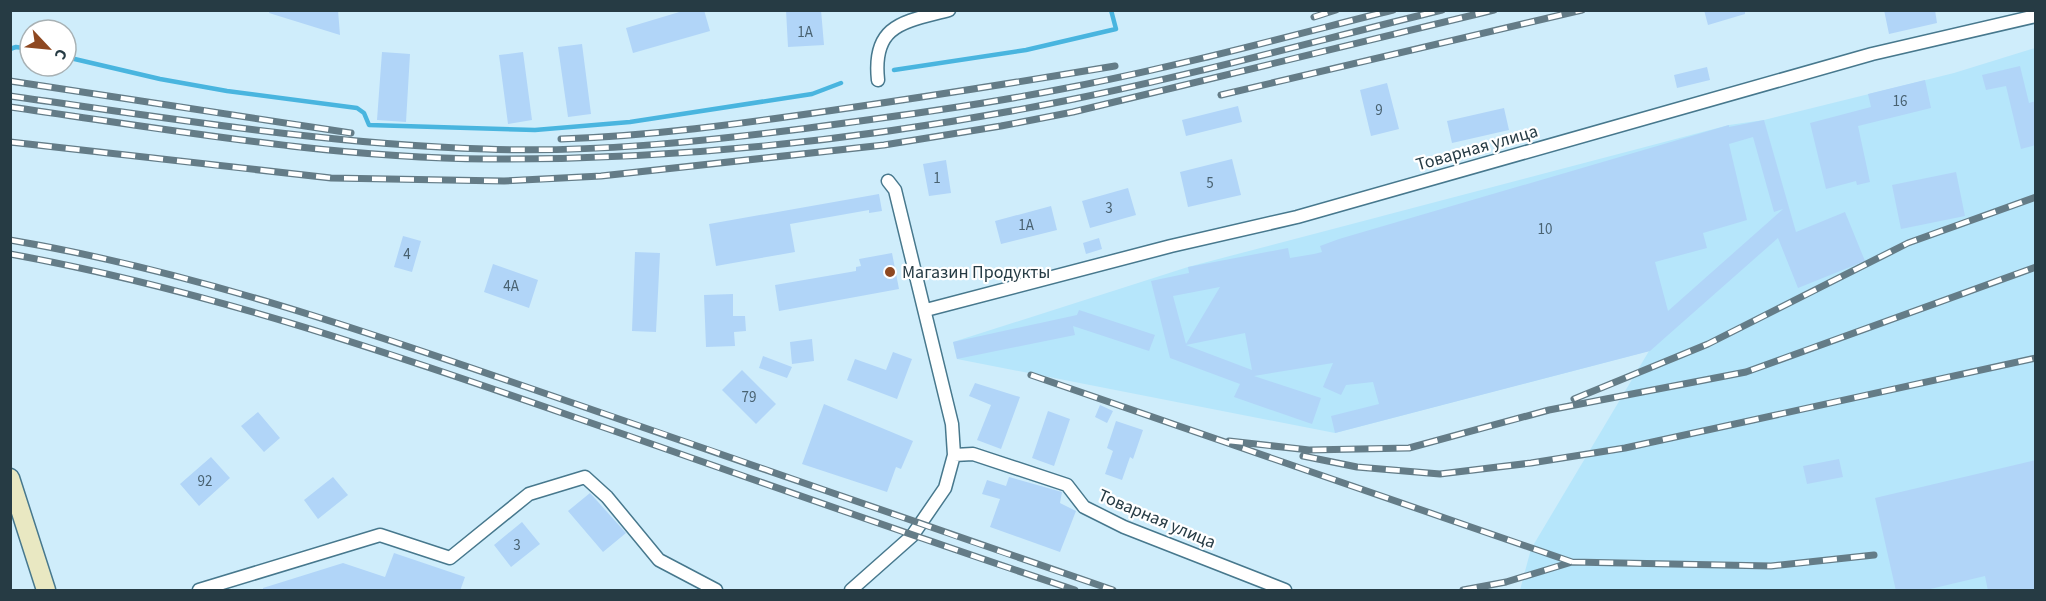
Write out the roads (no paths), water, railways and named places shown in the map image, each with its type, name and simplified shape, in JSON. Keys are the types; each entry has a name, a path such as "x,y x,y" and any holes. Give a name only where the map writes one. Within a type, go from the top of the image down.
{"main road":[{"path":"10,477 46,591"}],"street":[{"path":"878,80 876,59 884,37 898,24 949,10"},
{"name":"Товарная улица","path":"926,310 1171,246 1297,217 1872,54 2036,16"},
{"path":"851,591 912,536 945,488 954,455 952,424 926,310 895,190 888,181"},
{"name":"Товарная улица","path":"954,455 973,454 1067,484 1084,507 1124,527 1285,591"},
{"path":"199,591 380,535 450,558 529,494 585,477 607,497 659,560 716,591"}],"waterway":[{"path":"894,70 1026,50 1116,29 1111,10"},
{"path":"10,49 18,47"},
{"path":"78,60 160,79 227,91 357,108 364,113 369,125 535,130 630,122 812,94 841,83"}],"railway":[{"path":"1314,17 1336,10"},
{"path":"10,96 247,129 366,142 524,150 604,148 762,134 1004,99 1152,70 1393,10"},
{"path":"10,107 248,141 368,154 488,159 635,156 782,144 1002,113 1212,68 1442,10"},
{"path":"10,142 331,178 504,181 601,176 884,145 1001,126 1073,112 1494,10"},
{"path":"1221,95 1582,10"},
{"path":"561,139 662,132 761,120 1115,66"},
{"path":"10,81 351,133"},
{"path":"1574,399 1708,344 1908,243 2036,197"},
{"path":"10,240 145,268 279,305 411,347 1113,590"},
{"path":"10,254 153,285 364,346 1075,590"},
{"path":"1229,441 1309,450 1409,448 1549,410 1746,372 2036,267"},
{"path":"1303,456 1357,467 1440,474 1531,463 1625,448 2036,358"},
{"path":"1031,375 1572,562"},
{"path":"1463,590 1506,582 1572,562 1771,566 1874,555"}],"place":[{"name":"Магазин Продукты","path":"890,272"}]}
